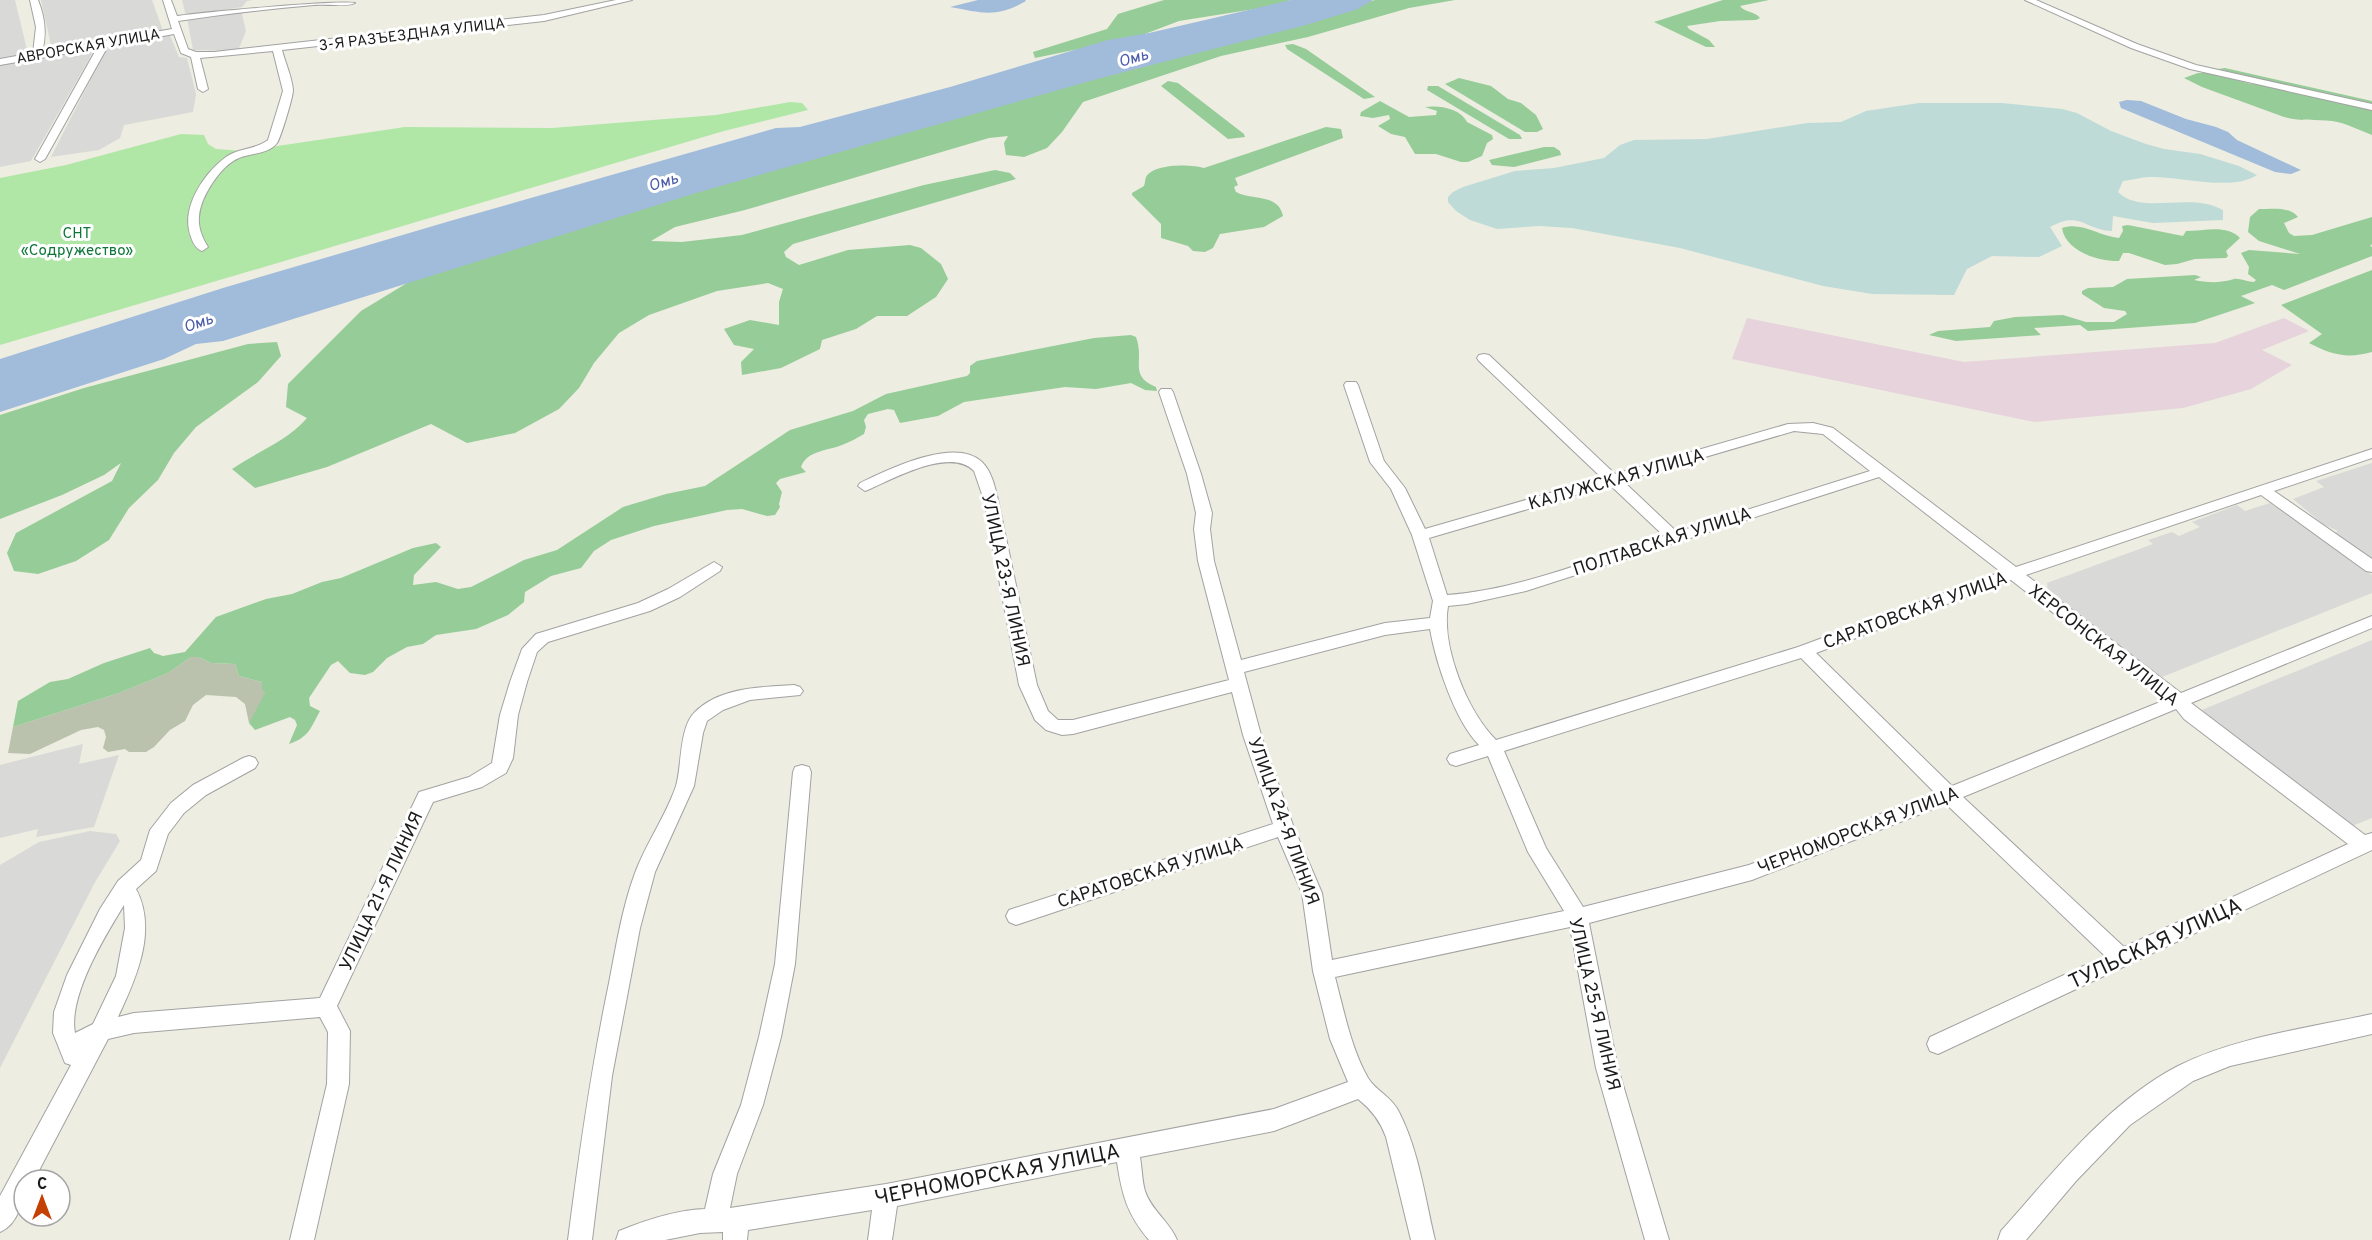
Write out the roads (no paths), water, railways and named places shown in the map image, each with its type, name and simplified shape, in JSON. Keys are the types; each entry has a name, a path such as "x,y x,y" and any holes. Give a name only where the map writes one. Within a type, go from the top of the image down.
{"street":[{"path":"34,0 39,12 42,37 37,54"},
{"path":"167,0 184,51 195,55 203,89"},
{"name":"3-Я РАЗЪЕЗДНАЯ УЛИЦА","path":"195,55 277,50 543,18 628,0"},
{"path":"2029,0 2134,46 2193,67 2372,106"},
{"name":"АВРОРСКАЯ УЛИЦА","path":"174,19 245,8 351,3"},
{"name":"АВРОРСКАЯ УЛИЦА","path":"0,62 176,31"},
{"path":"40,159 104,44"},
{"path":"202,247 197,239 193,214 208,182 233,157 267,147 273,141 288,91 277,50"},
{"path":"1484,358 1674,537"},
{"name":"УЛИЦА 25-Я ЛИНИЯ","path":"1352,385 1377,462 1398,488 1420,535 1441,601 1437,623 1443,655 1462,703 1481,736 1494,749 1538,852 1578,917 1607,1068 1657,1240"},
{"name":"УЛИЦА 24-Я ЛИНИЯ","path":"1166,392 1194,474 1204,513 1202,529 1206,561 1252,735 1284,828 1312,893 1323,971 1341,1039 1361,1087 1380,1103 1390,1117 1398,1137 1423,1240"},
{"name":"КАЛУЖСКАЯ УЛИЦА","path":"1420,535 1793,427 1813,427"},
{"name":"ХЕРСОНСКАЯ УЛИЦА","path":"1813,427 1828,431 2179,701 2190,714 2368,843"},
{"name":"САРАТОВСКАЯ УЛИЦА","path":"1456,759 1804,651 2012,574 2265,491 2372,453"},
{"name":"УЛИЦА 23-Я ЛИНИЯ","path":"865,486 901,469 937,459 973,462 982,471 991,500 1028,685 1041,715 1052,724 1062,728 1088,724 1236,676"},
{"name":"ПОЛТАВСКАЯ УЛИЦА","path":"1441,601 1467,599 1520,586 1881,472"},
{"path":"2265,491 2372,567"},
{"name":"УЛИЦА 21-Я ЛИНИЯ","path":"326,1007 426,797 483,779 498,770 505,759 507,723 513,698 535,642 644,607 674,593 714,567"},
{"name":"ЧЕРНОМОРСКАЯ УЛИЦА","path":"1323,971 1578,917 1752,872 1949,795 2372,622"},
{"path":"1236,676 1385,629 1437,623"},
{"path":"1804,651 1949,795 2121,958"},
{"path":"580,1240 601,1076 630,928 645,872 685,786 694,733 700,717 717,705 749,694 794,691"},
{"path":"79,1073 62,1027 65,1003 112,906 125,888 150,863 159,832 167,819 193,795 220,777 249,763"},
{"path":"729,1227 725,1174 755,1094 785,964 796,864 802,772"},
{"name":"САРАТОВСКАЯ УЛИЦА","path":"1016,916 1284,828"},
{"name":"ТУЛЬСКАЯ УЛИЦА","path":"1938,1044 2368,843"},
{"path":"0,1220 101,1031 127,976 134,904 125,888"},
{"path":"69,1046 101,1031 134,1023 326,1007 339,1031 338,1084 302,1240"},
{"path":"2010,1240 2121,1117 2185,1074 2229,1056 2372,1024"},
{"name":"ЧЕРНОМОРСКАЯ УЛИЦА","path":"628,1240 677,1224 729,1227 1274,1120 1322,1104 1361,1087"},
{"path":"1127,1149 1134,1196 1152,1225 1165,1240"},
{"path":"880,1240 886,1196"}],"water":[{"path":"978,0 1026,1 1006,10 989,13 950,7"},
{"name":"Омь","path":"1291,0 1373,0 1358,9 1306,25 1090,81 696,193 223,341 196,344 164,359 0,412 0,359 223,288 776,128 800,127 950,87 1108,40 1149,33"},
{"path":"2141,101 2186,119 2216,127 2228,132 2237,140 2301,170 2291,174 2275,172 2121,108 2119,102"}],"park label":[{"name":"СНТ «Содружество»","path":"77,242"}]}
